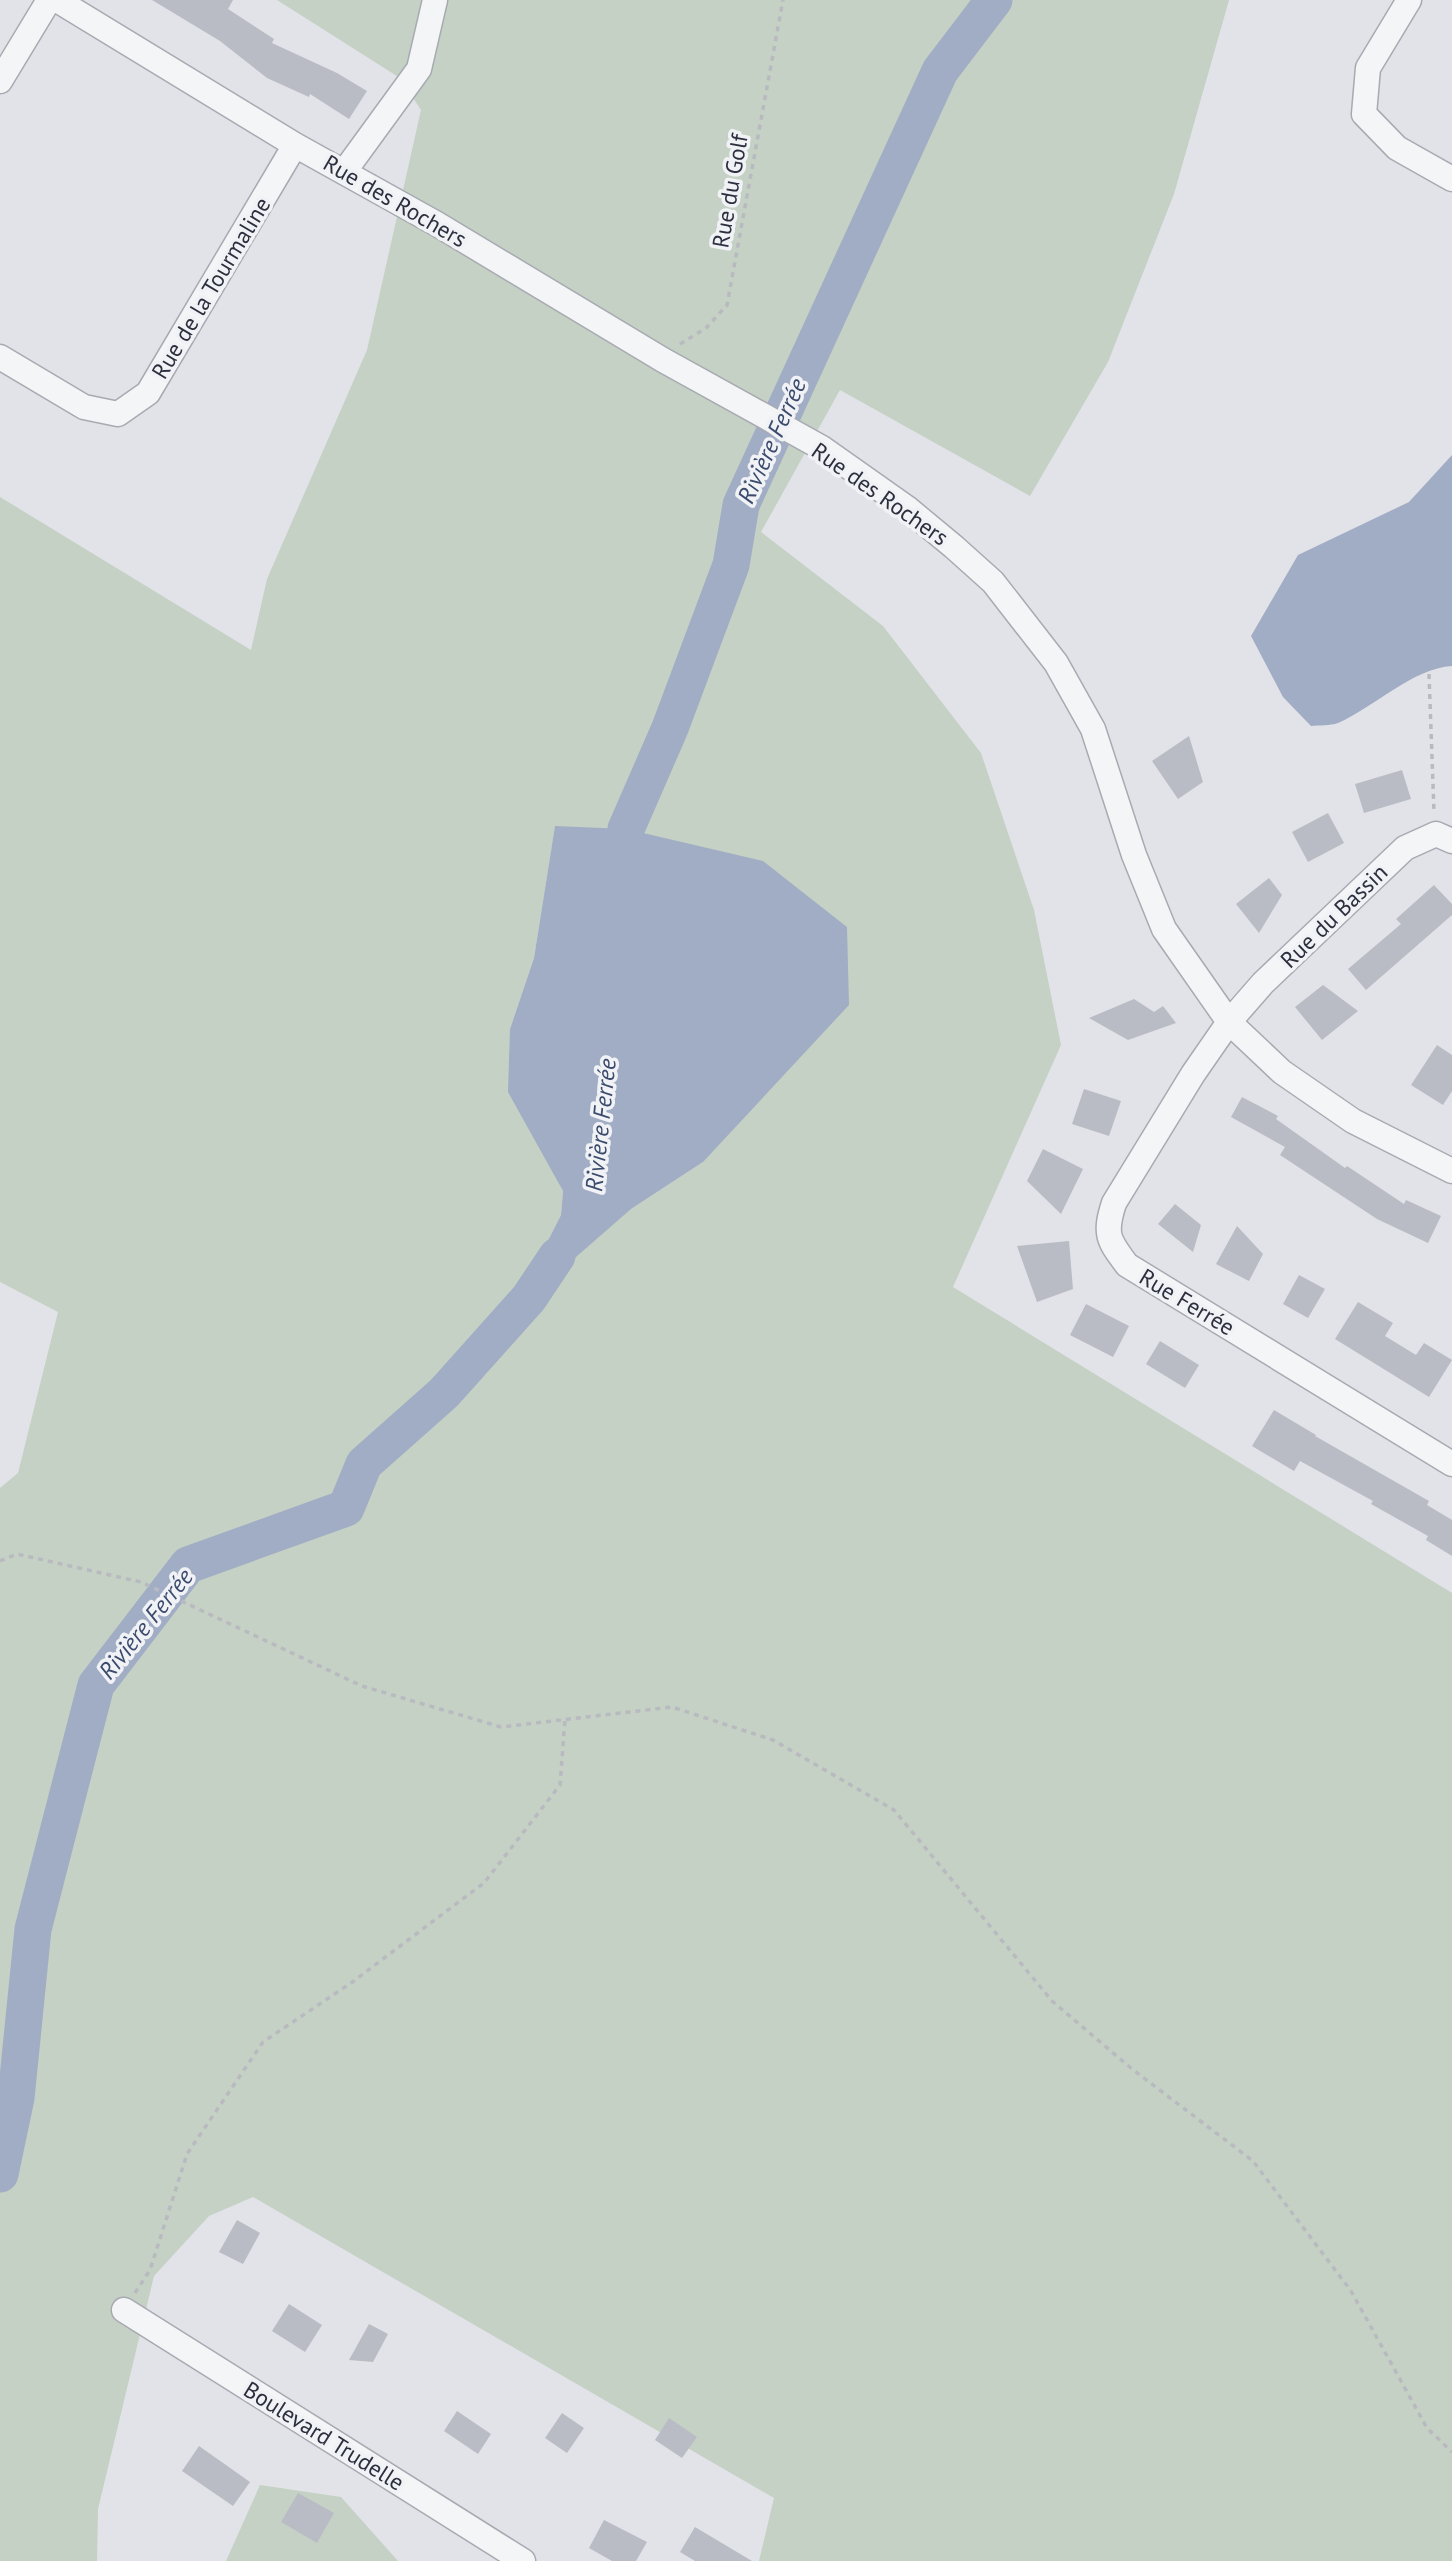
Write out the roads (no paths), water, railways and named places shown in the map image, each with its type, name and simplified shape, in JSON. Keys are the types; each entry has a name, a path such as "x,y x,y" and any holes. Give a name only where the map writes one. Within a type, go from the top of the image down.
{"street":[{"path":"0,81 49,0"},
{"name":"Rue des Rochers","path":"57,0 295,145 437,224 663,360 822,448 886,493 954,547 993,582 1056,663 1093,729 1134,855 1164,929 1229,1023 1282,1072 1353,1121 1452,1171"},
{"path":"344,172 419,69 435,0"},
{"path":"1409,0 1368,68 1364,114 1397,148 1452,179"},
{"name":"Rue de la Tourmaline","path":"0,357 84,407 118,414 148,393 295,145"},
{"name":"Rue du Bassin","path":"1229,1023 1263,983 1405,848 1444,838"},
{"name":"Rue Ferrée","path":"1229,1023 1193,1074 1114,1203 1107,1224 1113,1246 1127,1265 1452,1464"},
{"name":"Boulevard Trudelle","path":"124,2310 523,2561"}],"water":[{"path":"1452,455 1452,666 1437,668 1408,681 1338,723 1311,726 1283,697 1251,636 1298,555 1409,502"},
{"path":"555,826 626,829 763,861 847,927 849,1005 703,1162 631,1209 529,1298 531,1274 561,1215 563,1191 508,1092 510,1029 534,958"}],"waterway":[{"name":"Rivière Ferrée","path":"622,879 626,829 670,728 731,565 741,505 940,71 994,0"},
{"name":"Rivière Ferrée","path":"0,2174 16,2098 33,1929 96,1685 188,1565 346,1508 364,1464 444,1393 529,1298 557,1256"}]}
